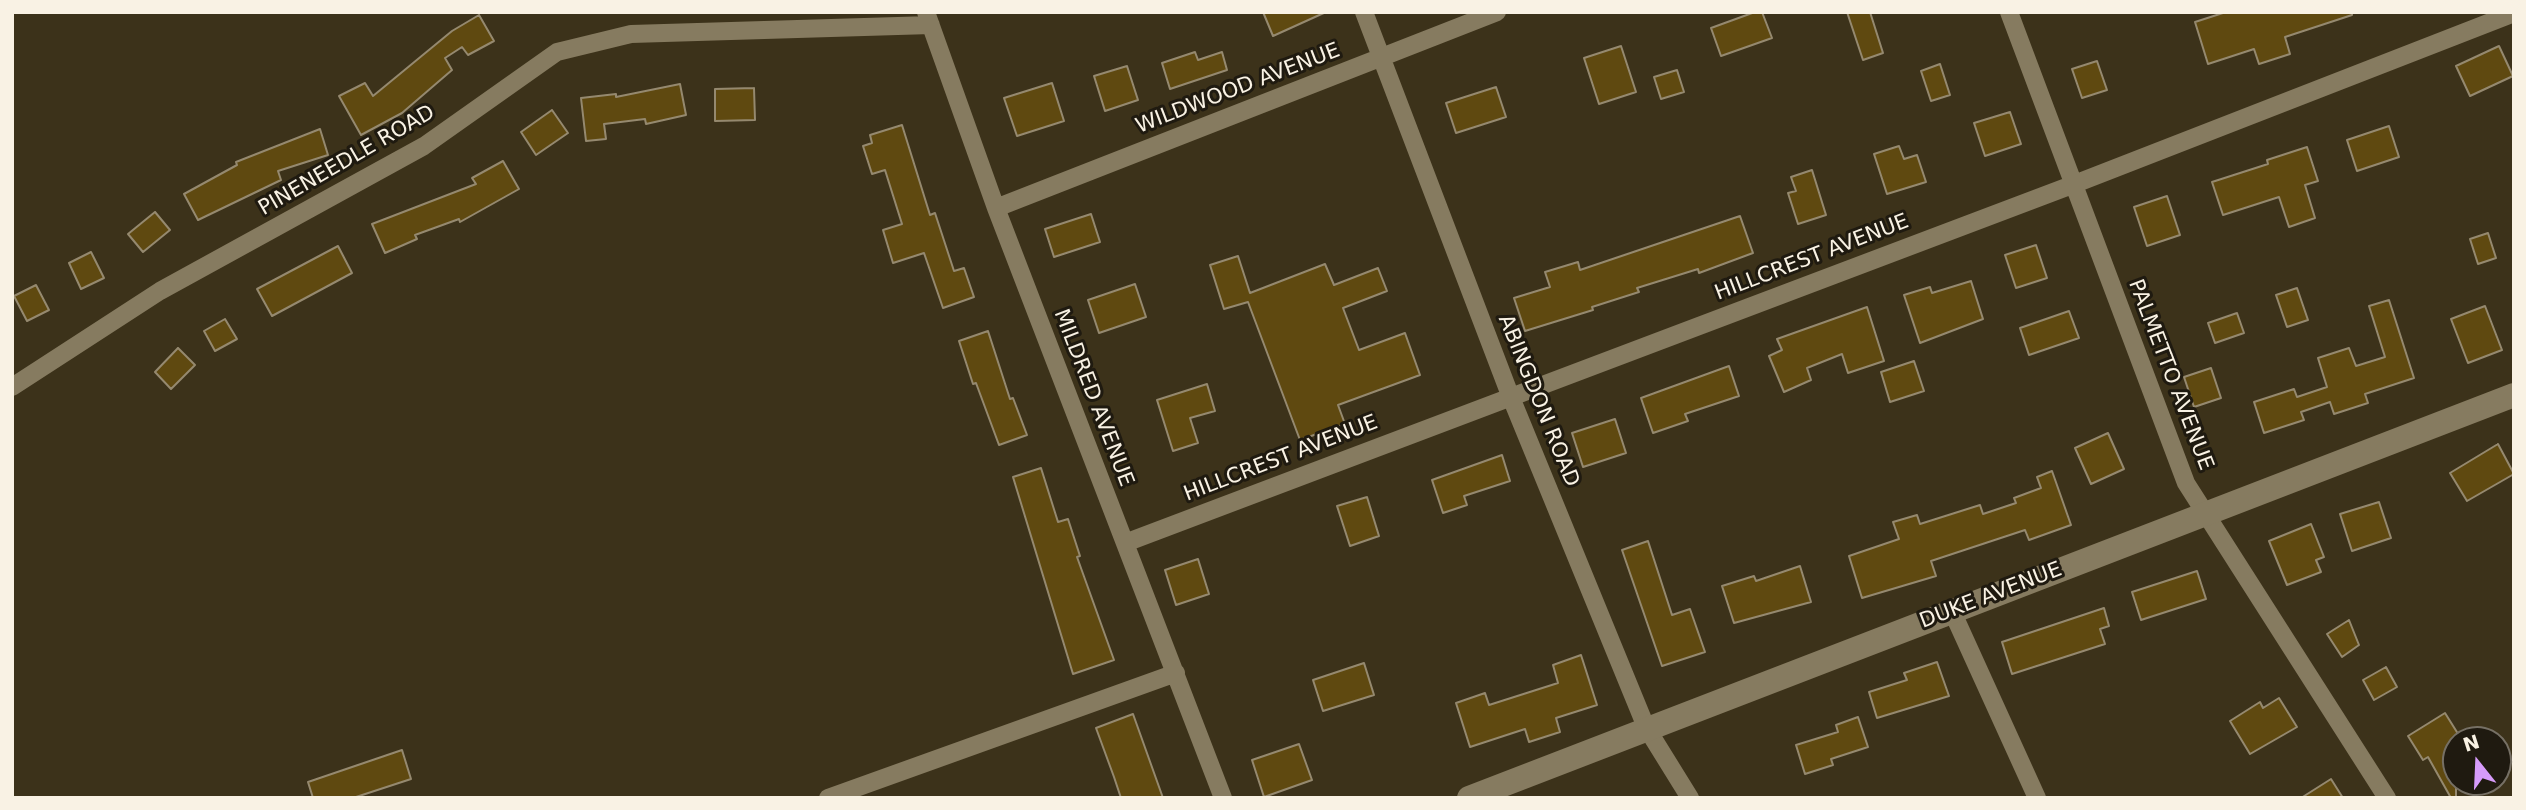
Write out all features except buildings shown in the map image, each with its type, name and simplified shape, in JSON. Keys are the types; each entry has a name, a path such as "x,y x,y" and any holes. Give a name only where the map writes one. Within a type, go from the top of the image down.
{"street":[{"name":"ABINGDON ROAD","path":"1364,12 1510,395 1646,727 1690,798"},
{"name":"WILDWOOD AVENUE","path":"996,208 1497,12"},
{"name":"PALMETTO AVENUE","path":"2009,12 2186,483 2387,798"},
{"name":"HILLCREST AVENUE","path":"1125,543 1510,395 2073,185 2514,13"},
{"name":"MILDRED AVENUE","path":"928,19 996,208 1223,798"},
{"name":"PINENEEDLE ROAD","path":"12,387 160,291 424,146 558,52 631,34 928,19"},
{"name":"DUKE AVENUE","path":"1469,798 1646,727 2514,395"},
{"path":"1952,611 2037,798"},
{"path":"828,798 1176,673"}]}
